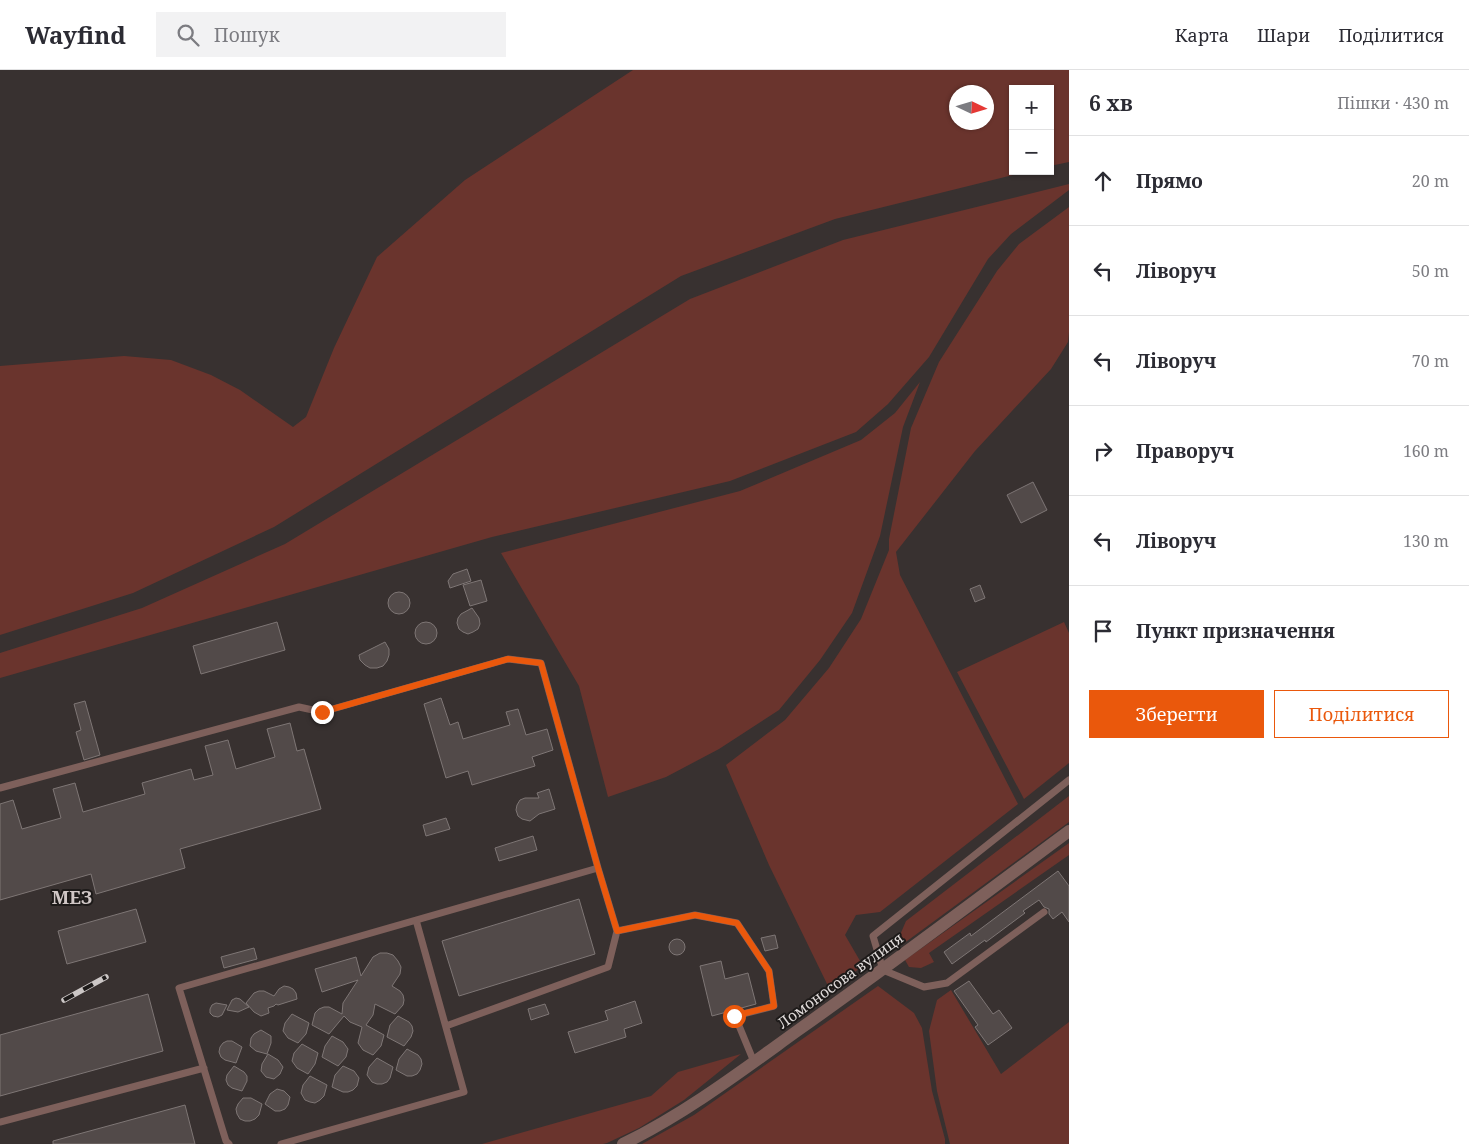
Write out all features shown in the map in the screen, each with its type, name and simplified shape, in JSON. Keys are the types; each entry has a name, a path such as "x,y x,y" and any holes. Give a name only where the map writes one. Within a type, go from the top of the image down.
{"street":[{"name":"Ломоносова вулиця","path":"623,1144 650,1131 692,1106 883,970 1069,831"}],"lane":[{"path":"0,788 299,707 322,712 508,659 541,663 617,931 608,967 446,1026"},
{"path":"1044,912 947,983 924,987 883,970 873,936 1069,780"},
{"path":"230,1144 226,1140 179,988 598,868"},
{"path":"617,931 695,915 737,923 769,971 774,1006 734,1016 754,1062"},
{"path":"281,1144 464,1092 416,920"},
{"path":"0,1122 204,1068"}],"shaded area":[{"path":"633,70 1069,70 1069,162 1054,165 1054,85 1009,85 1009,175 1013,175 835,219 681,276 274,527 133,593 0,635 0,366 124,356 171,360 211,375 240,390 293,427 306,417 334,348 377,257 465,180"},
{"path":"1069,184 1069,190 1011,234 988,259 929,357 888,404 856,432 730,481 492,537 0,678 0,653 142,608 285,544 690,299 843,240"},
{"path":"1069,207 1068,342 1051,369 975,451 896,552 900,575 1018,804 880,912 856,915 845,935 863,966 830,990 769,865 726,765 785,720 829,668 861,619 889,550 889,539 911,428 939,362 997,271 1019,244"},
{"path":"920,382 903,427 880,536 852,613 820,660 779,710 719,749 666,777 608,797 579,686 501,553 740,491 861,440 895,413"},
{"path":"1064,622 1069,633 1069,763 1024,799 957,672"},
{"path":"1069,796 1069,822 903,944 900,935 906,921"},
{"path":"1069,843 1069,855 929,953 934,962 921,968 909,967 905,960"},
{"path":"878,986 914,1013 922,1028 932,1091 945,1144 642,1144 694,1115"},
{"path":"951,990 1001,1074 1069,1022 1069,1144 950,1144 937,1091 929,1031 937,1000"},
{"path":"741,1054 684,1100 639,1128 607,1143 482,1144 651,1096 678,1072"}],"building":[{"path":"1033,482 1047,510 1021,523 1007,495"},
{"path":"467,569 471,581 450,588 448,581 453,574"},
{"path":"481,580 487,601 470,606 463,585"},
{"path":"980,585 985,598 975,602 970,589"},
{"path":"399,592 407,595 410,603 407,611 399,614 391,611 388,603 391,595"},
{"path":"472,608 479,618 480,624 478,629 468,634 459,629 457,623 461,614"},
{"path":"277,622 285,650 201,674 193,646"},
{"path":"426,622 434,625 437,633 434,641 426,644 418,641 415,633 418,625"},
{"path":"385,642 389,649 389,655 383,666 370,668 360,660 359,655"},
{"path":"441,698 450,725 458,722 463,739 510,725 506,712 518,709 526,735 547,729 553,750 532,757 535,766 472,785 468,771 446,778 424,704"},
{"path":"85,701 100,755 84,760 76,732 81,730 74,704"},
{"path":"290,723 297,751 304,749 321,809 180,849 185,868 96,894 91,874 0,900 0,804 13,800 22,829 61,818 53,789 75,783 83,812 145,794 142,783 191,769 194,780 213,775 205,746 228,740 236,769 275,757 267,729"},
{"path":"549,789 555,809 539,814 530,821 518,816 516,810 520,800 539,798 537,793"},
{"path":"446,818 450,829 426,836 423,825"},
{"path":"533,836 537,850 499,861 495,848"},
{"path":"1058,871 1069,886 1069,922 1062,912 1053,919 1049,914 1049,909 1044,907 1039,900 986,942 985,940 952,964 944,952 970,933 971,936"},
{"path":"579,899 595,954 459,996 442,941"},
{"path":"136,909 146,942 67,964 58,931"},
{"path":"775,935 778,948 765,951 761,938"},
{"path":"677,939 683,941 685,947 683,953 677,955 671,953 669,947 671,941"},
{"path":"254,948 257,959 224,968 221,957"},
{"path":"380,953 393,955 398,961 401,967 400,974 392,986 400,991 404,1000 403,1005 395,1014 375,1004 373,1015 366,1025 384,1035 381,1046 373,1055 363,1050 358,1043 362,1027 350,1022 344,1016 329,1034 312,1025 315,1013 324,1007 329,1007 342,1014 343,1003 358,980 322,992 315,969 356,957 361,976 373,957"},
{"path":"721,961 725,979 748,973 756,1004 712,1016 700,966"},
{"path":"969,981 993,1014 999,1010 1012,1028 988,1045 975,1027 978,1025 954,991"},
{"path":"284,986 293,989 297,999 268,1008 269,1013 261,1016 254,1012 246,1003 254,993 264,991 274,996"},
{"path":"148,994 163,1051 0,1096 0,1035"},
{"path":"236,998 249,1007 238,1012 227,1010 232,1000"},
{"path":"635,1001 642,1023 624,1029 626,1037 575,1053 568,1032 608,1020 605,1011"},
{"path":"216,1003 227,1005 222,1015 218,1017 210,1013 212,1005"},
{"path":"545,1004 549,1014 531,1020 528,1009"},
{"path":"292,1014 309,1023 306,1034 298,1043 288,1038 283,1031 285,1023"},
{"path":"398,1016 409,1022 413,1031 404,1046 387,1037 390,1025"},
{"path":"261,1030 271,1036 271,1043 267,1054 256,1051 250,1046 251,1038"},
{"path":"332,1036 343,1042 348,1049 346,1057 338,1066 322,1057 325,1046"},
{"path":"227,1041 232,1041 242,1047 236,1063 221,1057 220,1047"},
{"path":"302,1044 318,1053 315,1064 308,1074 297,1068 292,1061 294,1053"},
{"path":"407,1049 418,1055 422,1064 417,1074 412,1076 407,1076 396,1070 399,1059"},
{"path":"268,1054 278,1060 283,1067 280,1074 274,1079 266,1077 261,1071 262,1064"},
{"path":"377,1058 393,1067 390,1078 382,1084 372,1082 367,1075 369,1067"},
{"path":"234,1066 247,1076 247,1081 242,1091 232,1088 226,1080 227,1075"},
{"path":"343,1066 354,1071 359,1078 357,1086 348,1092 332,1087 335,1075"},
{"path":"310,1076 327,1085 324,1096 315,1103 305,1100 301,1093 303,1085"},
{"path":"277,1089 284,1091 290,1097 288,1105 280,1111 275,1111 265,1104 270,1094"},
{"path":"243,1098 251,1098 262,1104 259,1115 255,1119 245,1121 240,1119 237,1114 236,1109"},
{"path":"185,1105 195,1144 53,1144 53,1141"}],"railway":[{"path":"64,1000 106,977"}],"district":[{"name":"МЕЗ","path":"72,897"}],"route":[{"path":"322,712 508,659 541,663 617,931 695,915 737,923 769,971 774,1006 734,1016"}]}
